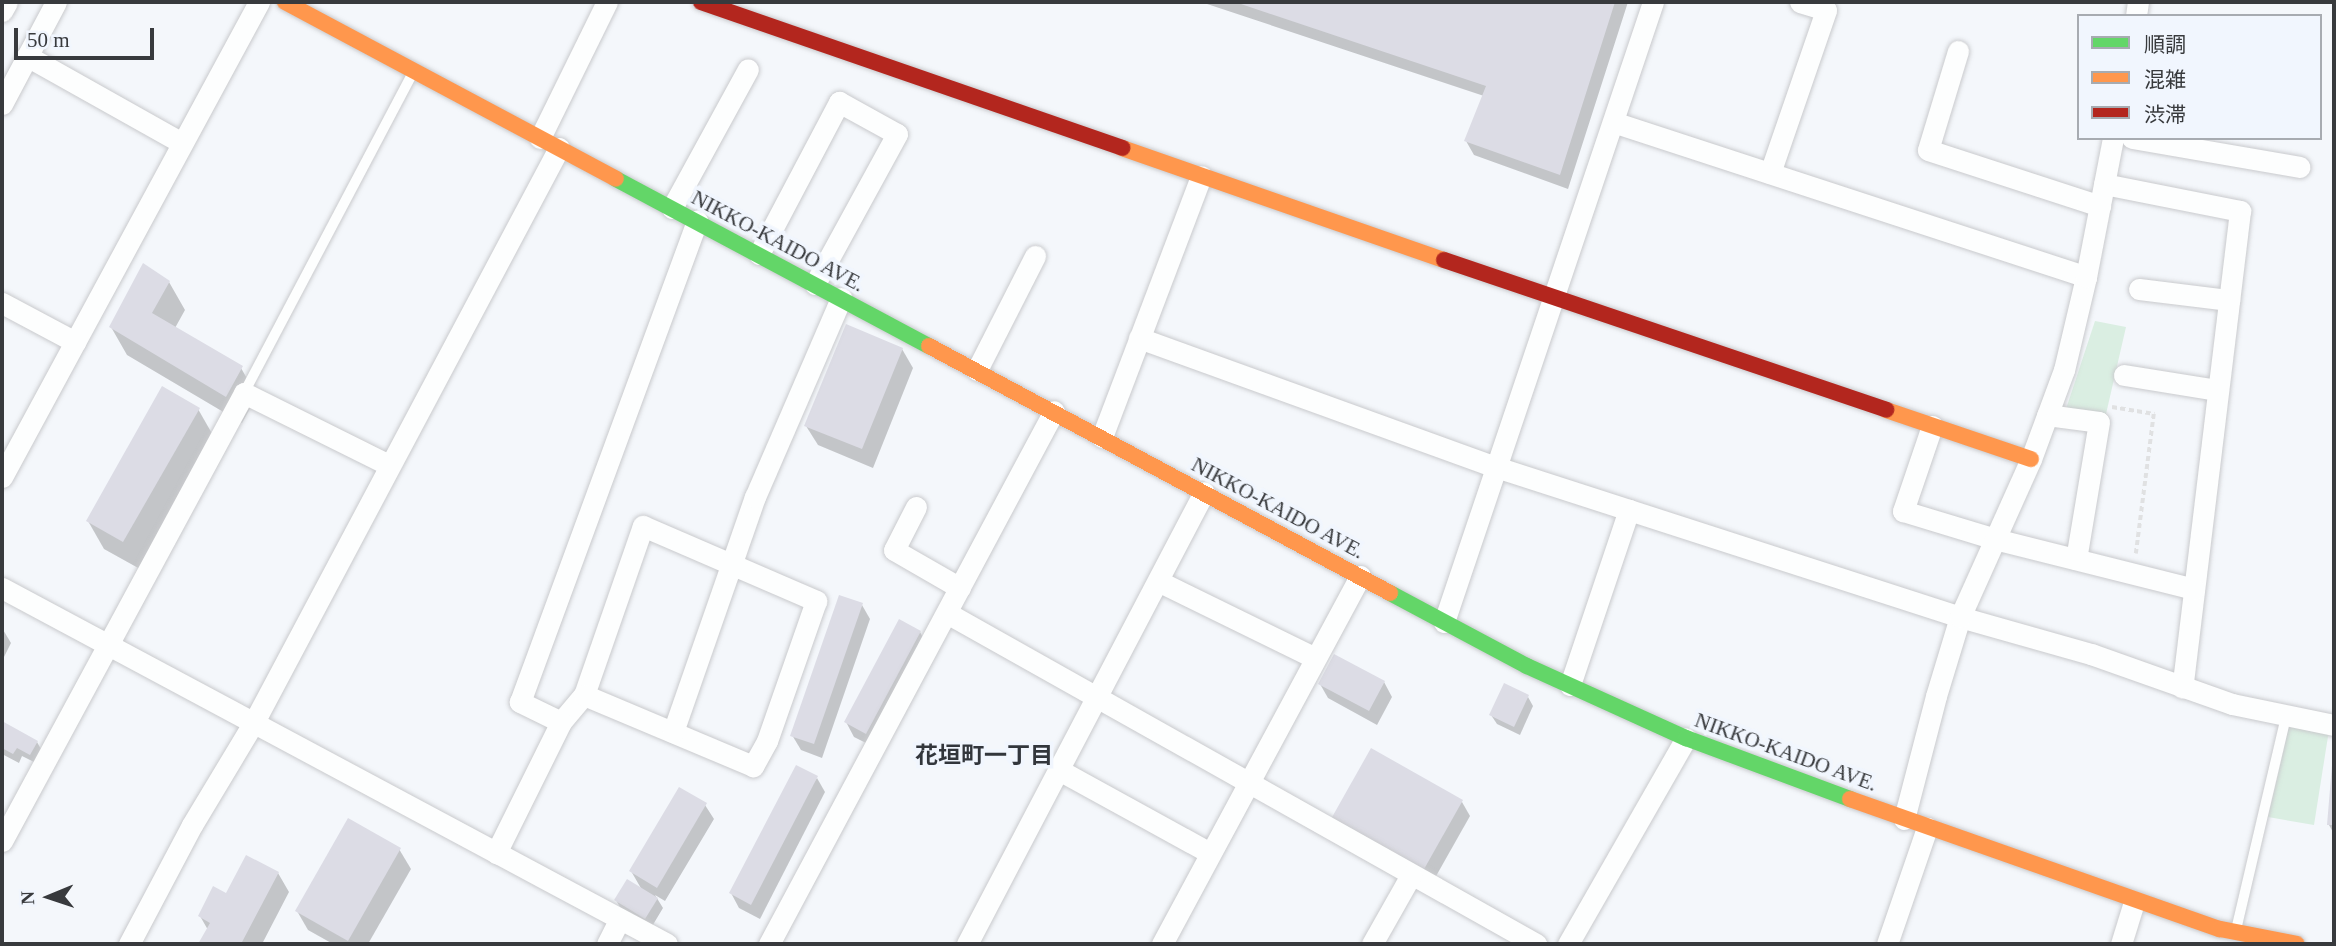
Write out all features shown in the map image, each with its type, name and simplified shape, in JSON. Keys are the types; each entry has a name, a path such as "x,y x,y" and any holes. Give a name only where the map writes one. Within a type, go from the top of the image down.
{"main road":[{"name":"NIKKO-KAIDO AVE.","path":"285,2 1444,622 1570,685 1686,738 2134,902 2235,933 2297,944"},
{"path":"701,2 1555,299 2031,459"}],"street":[{"path":"2,12 7,2"},
{"path":"2,104 56,2"},
{"path":"2,477 259,2"},
{"path":"129,944 192,825 254,722 388,465 549,143 607,2"},
{"path":"1444,622 1653,2"},
{"path":"1770,173 1826,10 1800,2"},
{"path":"1958,51 1928,149 2100,206"},
{"path":"27,57 183,143"},
{"path":"672,208 748,69"},
{"path":"759,254 839,102 897,134 815,284"},
{"path":"1613,122 2086,277"},
{"path":"1904,819 1960,617 2031,459 2064,370 2086,277 2113,140"},
{"path":"2144,140 2300,167"},
{"path":"1102,437 1201,176"},
{"path":"2104,184 2240,211 2182,687"},
{"path":"561,722 520,702 697,221"},
{"path":"977,370 1035,256"},
{"path":"2139,289 2229,300"},
{"path":"673,732 755,497 841,298"},
{"path":"2,303 75,342"},
{"path":"1139,338 1496,467 1960,617 2091,654 2232,704 2334,725"},
{"path":"2124,375 2218,390"},
{"path":"2,841 244,393 388,465"},
{"path":"769,944 1054,411"},
{"path":"2047,415 2099,422 2076,559"},
{"path":"1932,426 1903,511 1995,539 2194,589"},
{"path":"967,944 1204,492"},
{"path":"916,507 894,550 960,588"},
{"path":"1570,685 1629,510"},
{"path":"496,853 561,722 584,695 643,526 816,601 768,741 753,766 584,695"},
{"path":"1162,944 1247,780 1360,576"},
{"path":"1158,581 1315,658"},
{"path":"2,588 667,944"},
{"path":"947,613 1536,944"},
{"path":"1567,944 1686,738"},
{"path":"1059,770 1210,853"},
{"path":"1887,944 1927,828"},
{"path":"1372,944 1411,875"},
{"path":"2121,944 2134,902"},
{"path":"607,944 620,919"}],"lane":[{"path":"244,393 414,70"},
{"path":"2235,933 2286,716"}],"path":[{"path":"2107,406 2154,414 2133,574"}],"green space":[{"path":"2095,321 2126,327 2106,414 2066,409"},
{"path":"2290,722 2329,730 2314,825 2268,817"}],"building":[{"path":"1235,2 1615,2 1560,175 1464,141 1486,86"},
{"path":"143,263 170,281 152,313 243,366 226,397 109,327"},
{"path":"846,324 903,348 862,449 804,426"},
{"path":"162,386 200,408 123,542 86,521"},
{"path":"839,595 863,603 814,744 790,736"},
{"path":"899,619 921,631 866,734 844,722"},
{"path":"1334,654 1385,681 1369,711 1318,684"},
{"path":"1504,683 1529,695 1514,727 1489,715"},
{"path":"2,721 38,741 30,755 17,748 13,754 2,748"},
{"path":"1371,748 1463,800 1423,871 1331,819"},
{"path":"796,765 818,776 751,905 729,893"},
{"path":"2332,765 2334,825 2327,825"},
{"path":"679,787 707,803 657,888 629,871"},
{"path":"348,818 401,848 348,941 295,911"},
{"path":"246,855 279,872 241,944 198,944 210,923 198,916 213,886 226,893"},
{"path":"627,879 658,898 645,919 614,900"}],"traffic: fast":[{"path":"616,179 929,346"},
{"path":"1390,593 1527,666 1686,738 1850,799"}],"traffic: slow":[{"path":"285,2 616,179"},
{"path":"1122,148 1444,260"},
{"path":"929,346 1390,593"},
{"path":"1886,410 2031,459"},
{"path":"1850,799 2220,929 2297,944"}],"traffic: jam":[{"path":"701,2 1122,148"},
{"path":"1444,260 1886,410"}],"district":[{"name":"花垣町一丁目","path":"984,756"}]}
